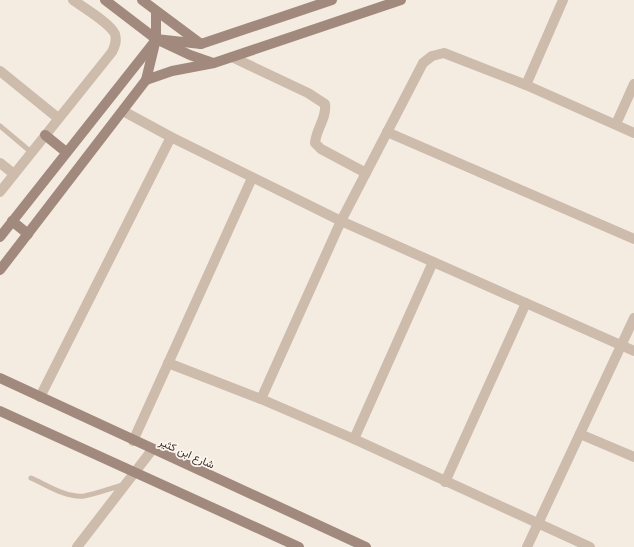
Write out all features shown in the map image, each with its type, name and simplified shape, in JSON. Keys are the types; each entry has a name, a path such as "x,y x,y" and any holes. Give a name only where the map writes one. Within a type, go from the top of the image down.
{"street":[{"path":"0,192 112,52 116,44 115,35 111,28 73,0"},
{"path":"105,0 156,39 190,55 214,63"},
{"path":"156,39 200,44 332,0"},
{"path":"146,80 172,71 214,63 401,0"},
{"path":"526,85 563,0"},
{"path":"148,1 156,11 200,44"},
{"path":"0,270 124,111 146,80 156,39 156,11"},
{"path":"0,237 156,39"},
{"path":"261,399 341,221 423,63 432,56 444,53 526,85 634,133"},
{"path":"232,57 308,93 325,104 326,112 315,135 315,143 321,149 366,173"},
{"path":"0,71 58,118"},
{"path":"616,124 634,84"},
{"path":"124,111 171,137 341,221 634,351"},
{"path":"387,132 634,239"},
{"path":"45,135 66,152"},
{"path":"40,397 171,137"},
{"path":"0,163 14,174"},
{"path":"133,441 252,178"},
{"path":"12,221 28,234"},
{"path":"354,439 433,262"},
{"path":"445,482 526,303"},
{"path":"527,547 634,318"},
{"path":"168,363 261,399 354,439 445,482 590,547"},
{"name":"شارع ابن كثير","path":"0,378 152,450 366,547"},
{"path":"0,411 299,547"},
{"path":"580,434 634,457"},
{"path":"79,546 134,471 152,450"}],"lane":[{"path":"0,126 31,152"},
{"path":"31,478 66,494 84,496 124,485"}]}
